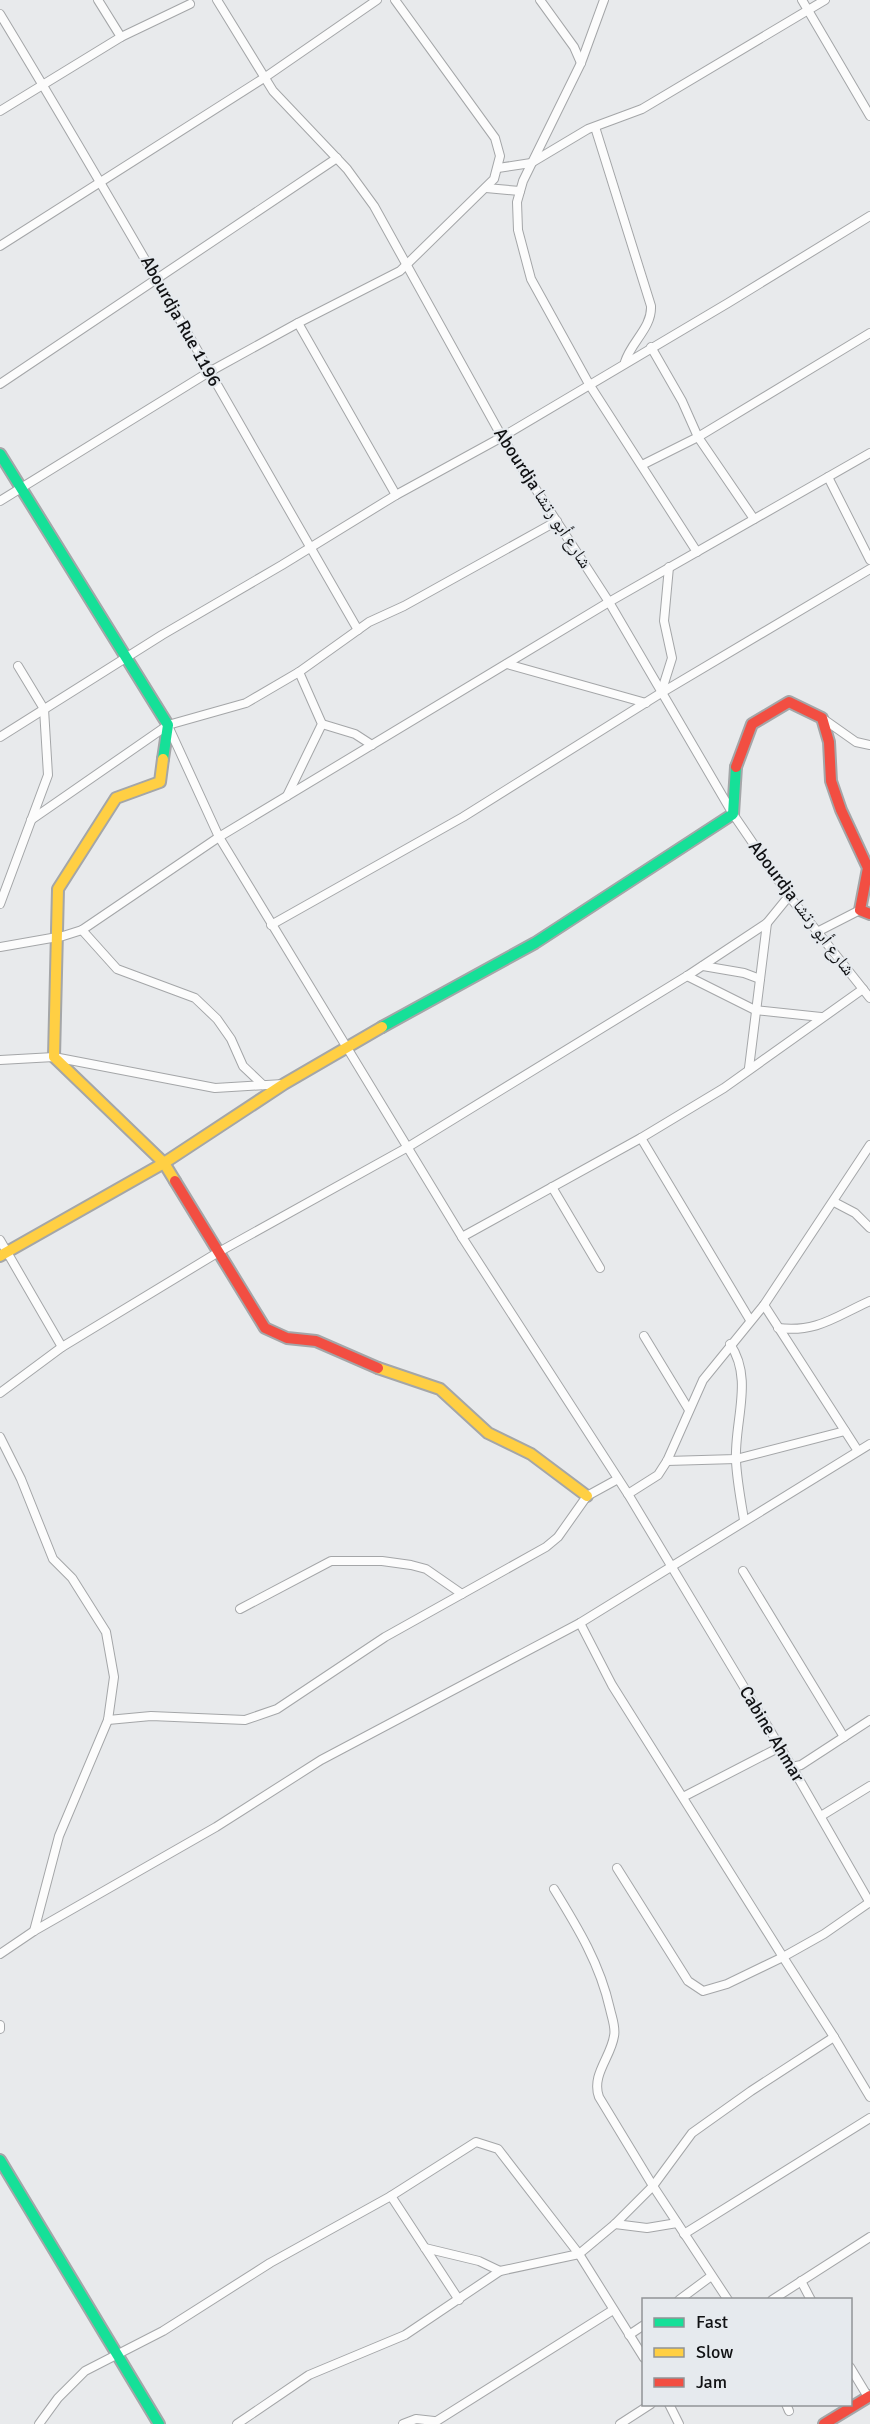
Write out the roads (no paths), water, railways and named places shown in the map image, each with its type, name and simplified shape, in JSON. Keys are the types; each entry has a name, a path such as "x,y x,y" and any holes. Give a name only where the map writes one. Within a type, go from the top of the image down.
{"street":[{"path":"98,0 121,37"},
{"name":"Abourdja شارع أبو رتشا","path":"217,0 264,78 292,114 337,158 374,206 502,437 609,602 733,814 789,896 870,998"},
{"path":"0,246 264,78 377,0"},
{"path":"0,501 209,372 298,323 393,276 407,266 486,188 498,168 500,156 495,138 395,0"},
{"path":"540,0 574,47 581,63"},
{"path":"604,0 581,63 531,163 520,191 518,230 527,268 589,384 696,552"},
{"path":"802,0 870,116"},
{"path":"498,168 531,163 595,127 642,109 825,0"},
{"path":"0,111 121,37 190,4"},
{"name":"Abourdja Rue 1196","path":"0,15 158,278 209,372 358,630"},
{"path":"595,127 651,306 648,324 629,351 625,362"},
{"path":"0,384 337,158"},
{"path":"486,188 520,191"},
{"path":"0,737 125,657 396,495 502,437 870,216"},
{"path":"298,323 396,495"},
{"path":"642,465 698,437 870,333"},
{"path":"651,347 682,401 698,437 754,519"},
{"path":"0,947 82,930 219,837 609,602 870,453"},
{"path":"0,454 168,725 160,782 116,798 58,889 54,1057 164,1163 265,1328 287,1338 315,1341 387,1372 416,1379 440,1389 488,1433 531,1454 588,1496"},
{"path":"828,477 870,560"},
{"path":"31,820 168,725 246,703 299,672 358,630 557,521"},
{"path":"661,693 672,658 664,621 669,567"},
{"path":"271,925 463,817 661,693 870,569"},
{"path":"507,664 645,703"},
{"path":"0,904 48,775 44,709 18,666"},
{"path":"299,672 322,724 355,734 372,746"},
{"path":"4,1254 164,1163 284,1084 346,1047 535,943 733,814 736,763 752,724 789,702 822,718 856,742 870,745"},
{"path":"817,932 865,912 868,868 841,810 831,781 829,742 822,718"},
{"path":"287,796 322,724"},
{"name":"Cabine Ahmar","path":"168,725 219,837 271,925 462,1238 628,1494 870,1902"},
{"path":"0,1393 62,1347 218,1253 408,1148 703,966 767,923 789,896"},
{"path":"749,1068 767,923"},
{"path":"82,930 117,969 195,998 217,1019 231,1039 243,1066 263,1085"},
{"path":"703,966 744,973 759,979"},
{"path":"687,976 755,1010 821,1017"},
{"path":"462,1238 641,1138 724,1088 863,989"},
{"path":"0,1060 54,1057 215,1088 284,1084"},
{"path":"641,1138 750,1320"},
{"path":"628,1494 651,1481 667,1461 703,1380 764,1305 870,1145"},
{"path":"552,1187 600,1268"},
{"path":"834,1202 855,1213 870,1228"},
{"path":"0,1240 4,1254 62,1347"},
{"path":"778,1328 797,1330 812,1328 870,1301"},
{"path":"764,1305 858,1451"},
{"path":"644,1336 689,1410"},
{"path":"730,1344 740,1361 742,1386 736,1459 744,1520"},
{"path":"667,1461 736,1459 845,1431"},
{"path":"0,1437 53,1559 72,1578 106,1632 114,1677 108,1720 59,1836 33,1931"},
{"path":"0,1954 33,1931 216,1827 321,1760 580,1623 870,1444"},
{"path":"108,1720 152,1716 245,1720 277,1709 385,1637 546,1547 558,1537 588,1496 618,1479"},
{"path":"240,1610 331,1561 382,1561 411,1565 426,1569 462,1594"},
{"path":"743,1571 844,1737"},
{"path":"580,1623 612,1685 870,2097"},
{"path":"792,1767 801,1765 870,1720"},
{"path":"683,1797 780,1747"},
{"path":"821,1816 870,1786"},
{"path":"617,1868 688,1981 703,1991 727,1984 783,1958 825,1934 870,1902"},
{"path":"554,1889 587,1943 606,1988 614,2024 615,2036 600,2071 597,2091 653,2186 727,2298"},
{"path":"237,2424 309,2375 405,2335 500,2271 579,2254 615,2224 653,2186 692,2133 834,2037"},
{"path":"684,2234 870,2118"},
{"path":"39,2424 57,2398 85,2371 118,2356 212,2302 270,2263 391,2196 476,2142 498,2149 579,2254 642,2355"},
{"path":"0,2160 159,2424"},
{"path":"391,2196 459,2300"},
{"path":"615,2224 647,2228 677,2223"},
{"path":"774,2298 870,2237"},
{"path":"425,2248 479,2261 500,2271"},
{"path":"682,2298 710,2277"},
{"path":"801,2281 810,2298"},
{"path":"403,2424 416,2419 433,2422 613,2310"},
{"path":"629,2335 642,2326"},
{"path":"824,2424 869,2397 852,2370"},
{"path":"620,2424 648,2406"},
{"path":"670,2406 679,2424"}]}
